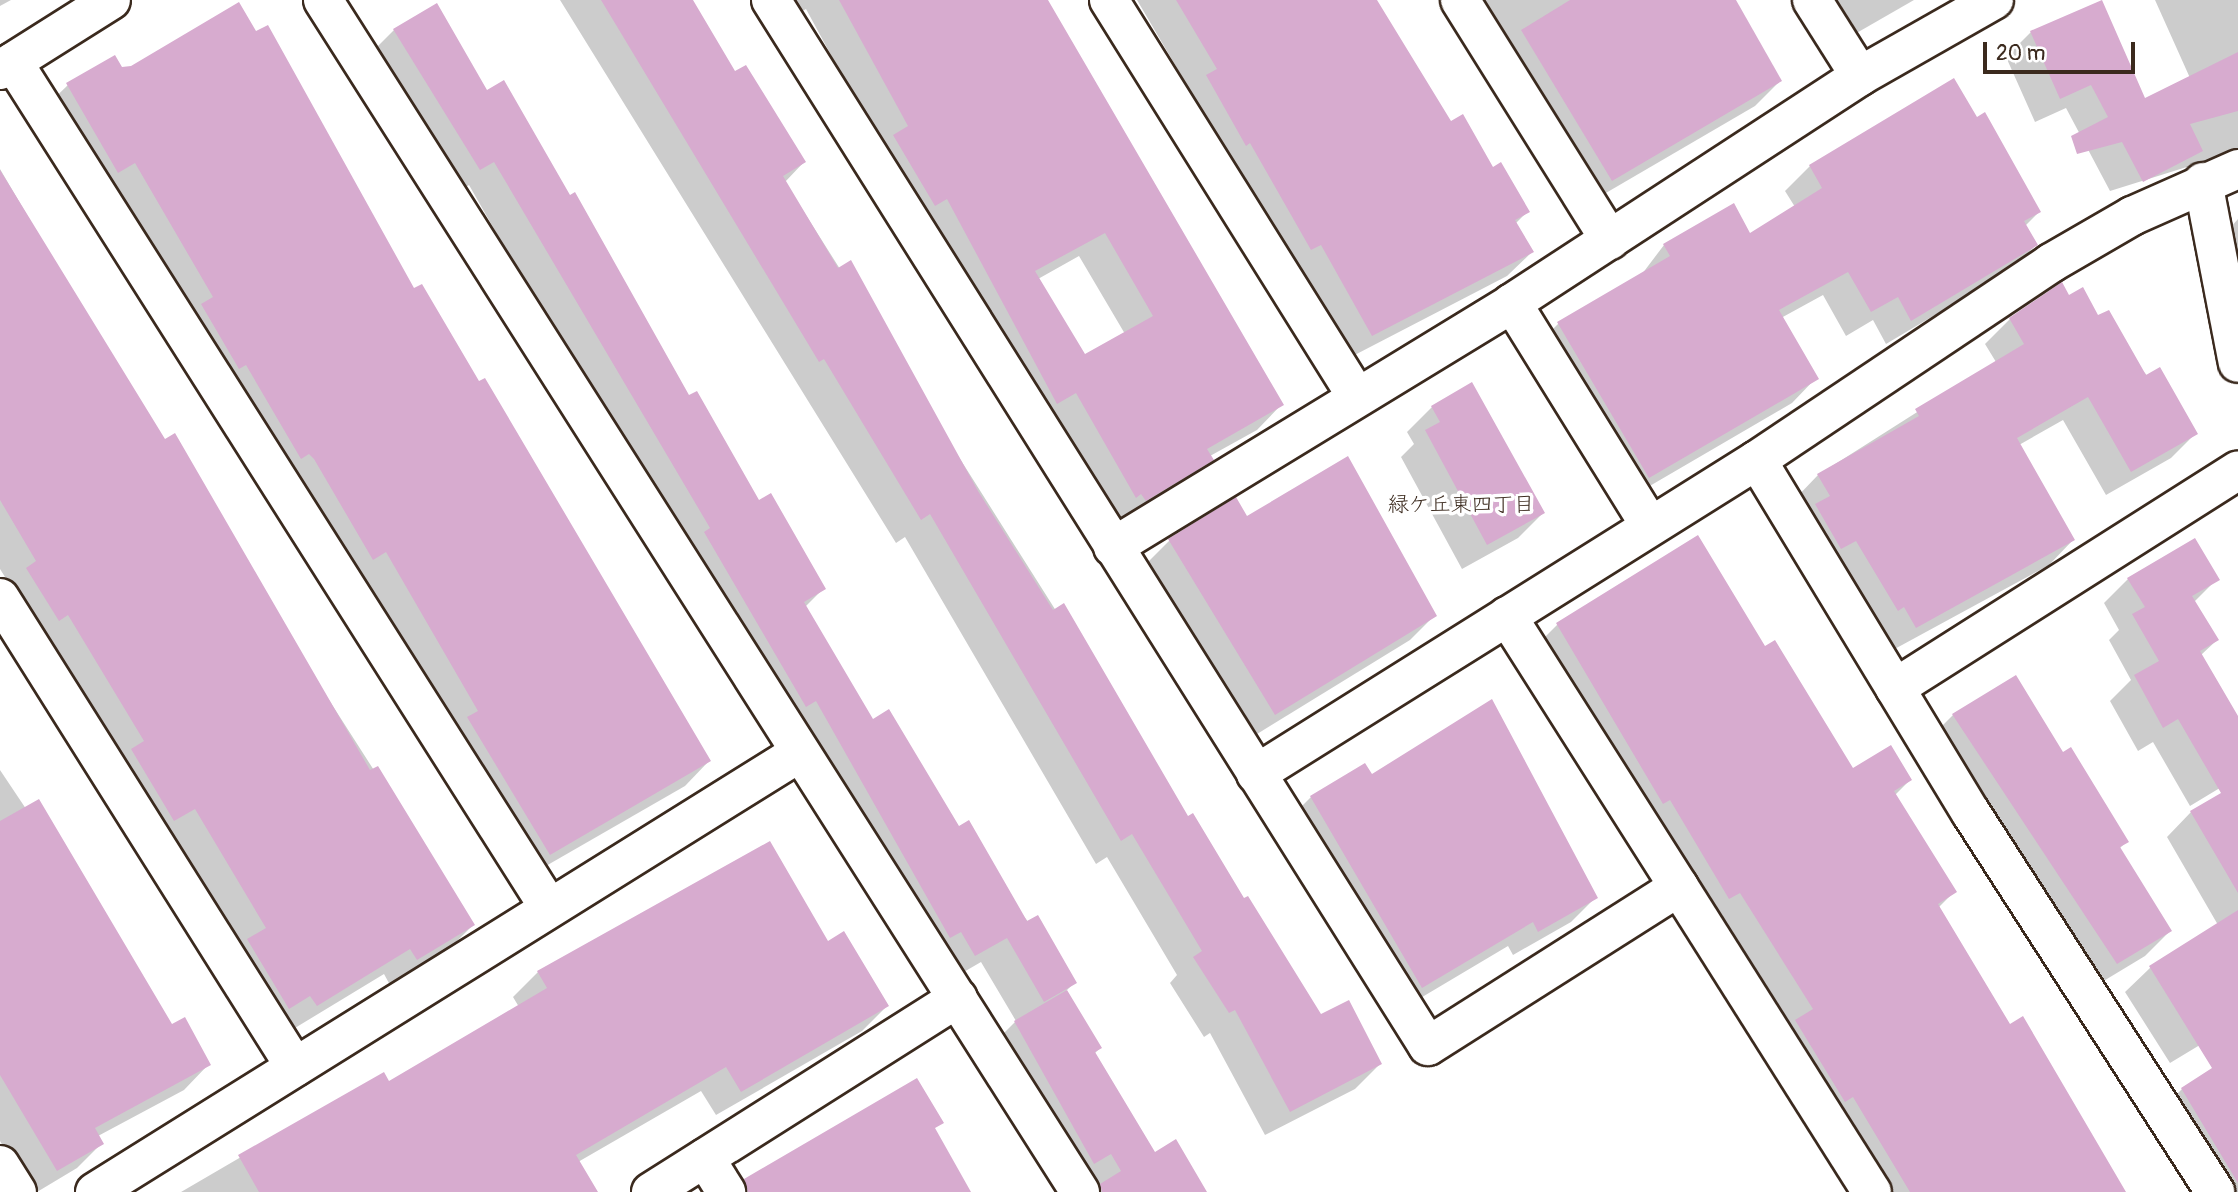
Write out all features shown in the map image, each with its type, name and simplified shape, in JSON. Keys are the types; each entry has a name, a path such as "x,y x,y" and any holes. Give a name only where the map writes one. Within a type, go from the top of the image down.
{"street":[{"path":"111,0 7,66 548,906"},
{"path":"323,0 1080,1192"},
{"path":"771,0 1428,1046 1679,887"},
{"path":"1109,0 1357,397"},
{"path":"1460,0 1611,240"},
{"path":"1812,0 1860,76"},
{"path":"1113,547 1611,240 1860,76 1994,0"},
{"path":"1256,774 1757,460 2051,263 2221,176 2238,363"},
{"path":"1511,303 1650,526"},
{"path":"1757,460 1895,688 2215,1192"},
{"path":"1895,688 2238,470"},
{"path":"0,598 295,1067"},
{"path":"1507,616 1872,1192"},
{"path":"95,1192 548,906 799,753"},
{"path":"651,1192 958,998"},
{"path":"705,1158 726,1192"},
{"path":"0,1166 17,1192"}],"building":[{"path":"601,0 693,0 735,71 746,65 806,162 783,176 838,268 851,260 978,491 1053,610 1064,603 1188,816 1193,813 1244,898 1248,896 1321,1014 1349,1000 1382,1064 1290,1112 1235,1010 1229,1013 1193,957 1202,951 1132,834 1121,841 930,514 921,520 824,359 819,362"},
{"path":"839,0 1048,0 1284,405 1207,449 1214,460 1146,501 1141,494 1136,498 1076,393 1057,404 947,199 935,206 893,135 908,126","holes":["1105,233 1153,316 1085,354 1035,271"]},
{"path":"1176,0 1377,0 1451,121 1463,114 1493,167 1501,162 1530,212 1515,220 1534,252 1372,336 1321,245 1311,250 1250,143 1246,146 1206,75 1217,69"},
{"path":"1570,0 1736,0 1782,81 1612,181 1521,30"},
{"path":"2102,0 2145,98 2238,52 2238,111 2190,124 2203,151 2143,182 2122,142 2077,154 2071,136 2108,117 2091,85 2060,99 2030,31"},
{"path":"239,2 256,31 268,25 414,288 422,284 479,381 485,378 711,761 550,855 467,717 478,711 386,552 373,560 314,459 309,454 301,459 246,365 239,369 201,304 213,297 135,163 118,173 66,83 115,55 122,67 131,66"},
{"path":"437,3 487,90 504,80 570,195 575,192 689,395 697,391 759,500 771,493 826,589 804,602 873,719 889,709 959,826 969,820 1027,921 1038,915 1077,983 1044,1002 1007,938 975,956 961,932 950,938 816,701 806,707 704,532 710,528 494,162 480,170 393,29"},
{"path":"1954,78 1977,117 1985,112 2041,212 2024,221 2038,245 1911,321 1898,297 1871,312 1848,272 1779,310 1819,379 1649,478 1557,322 1670,256 1663,244 1734,203 1750,233 1822,188 1809,165"},
{"path":"0,170 165,439 175,433 370,770 378,766 475,925 417,960 410,949 317,1006 310,996 289,1009 247,939 266,928 195,809 174,821 131,749 144,741 68,615 59,621 26,568 36,561 0,500"},
{"path":"2062,282 2069,295 2083,287 2098,315 2109,310 2146,375 2160,367 2198,434 2131,472 2088,397 2017,438 2075,540 1916,628 1904,607 1898,611 1856,541 1841,549 1815,504 1830,496 1817,474 1919,416 1915,409 2024,344 2009,318"},
{"path":"1472,382 1545,513 1487,545 1425,430 1440,422 1431,406"},
{"path":"1348,456 1437,616 1275,715 1168,539 1236,497 1247,516"},
{"path":"1698,535 1765,646 1775,640 1853,768 1891,745 1912,780 1894,791 1957,892 1938,904 2010,1024 2023,1016 2126,1192 1910,1192 1853,1097 1845,1102 1795,1020 1813,1009 1740,893 1729,899 1670,800 1663,804 1556,623"},
{"path":"2195,538 2220,580 2192,596 2219,640 2200,651 2238,716 2238,893 2190,811 2221,793 2178,719 2163,728 2134,675 2159,661 2132,614 2145,607 2127,578"},
{"path":"2016,675 2063,752 2071,747 2129,842 2120,847 2172,931 2117,964 1952,714"},
{"path":"1492,699 1598,898 1538,932 1533,922 1422,988 1310,796 1365,763 1372,774"},
{"path":"39,799 172,1024 185,1017 211,1065 95,1128 104,1144 57,1171 0,1075 0,821"},
{"path":"770,841 828,941 844,931 889,1006 741,1092 726,1067 576,1155 598,1192 259,1192 238,1155 384,1072 389,1081 547,988 537,971"},
{"path":"2238,910 2238,1183 2181,1088 2212,1068 2149,966"},
{"path":"1067,990 1102,1048 1095,1052 1155,1152 1176,1139 1207,1192 1102,1192 1100,1184 1121,1171 1111,1154 1094,1164 1014,1021"},
{"path":"917,1078 944,1123 935,1128 971,1192 748,1192 744,1179"}],"district":[{"name":"緑ケ丘東四丁目","path":"1461,505"}]}
